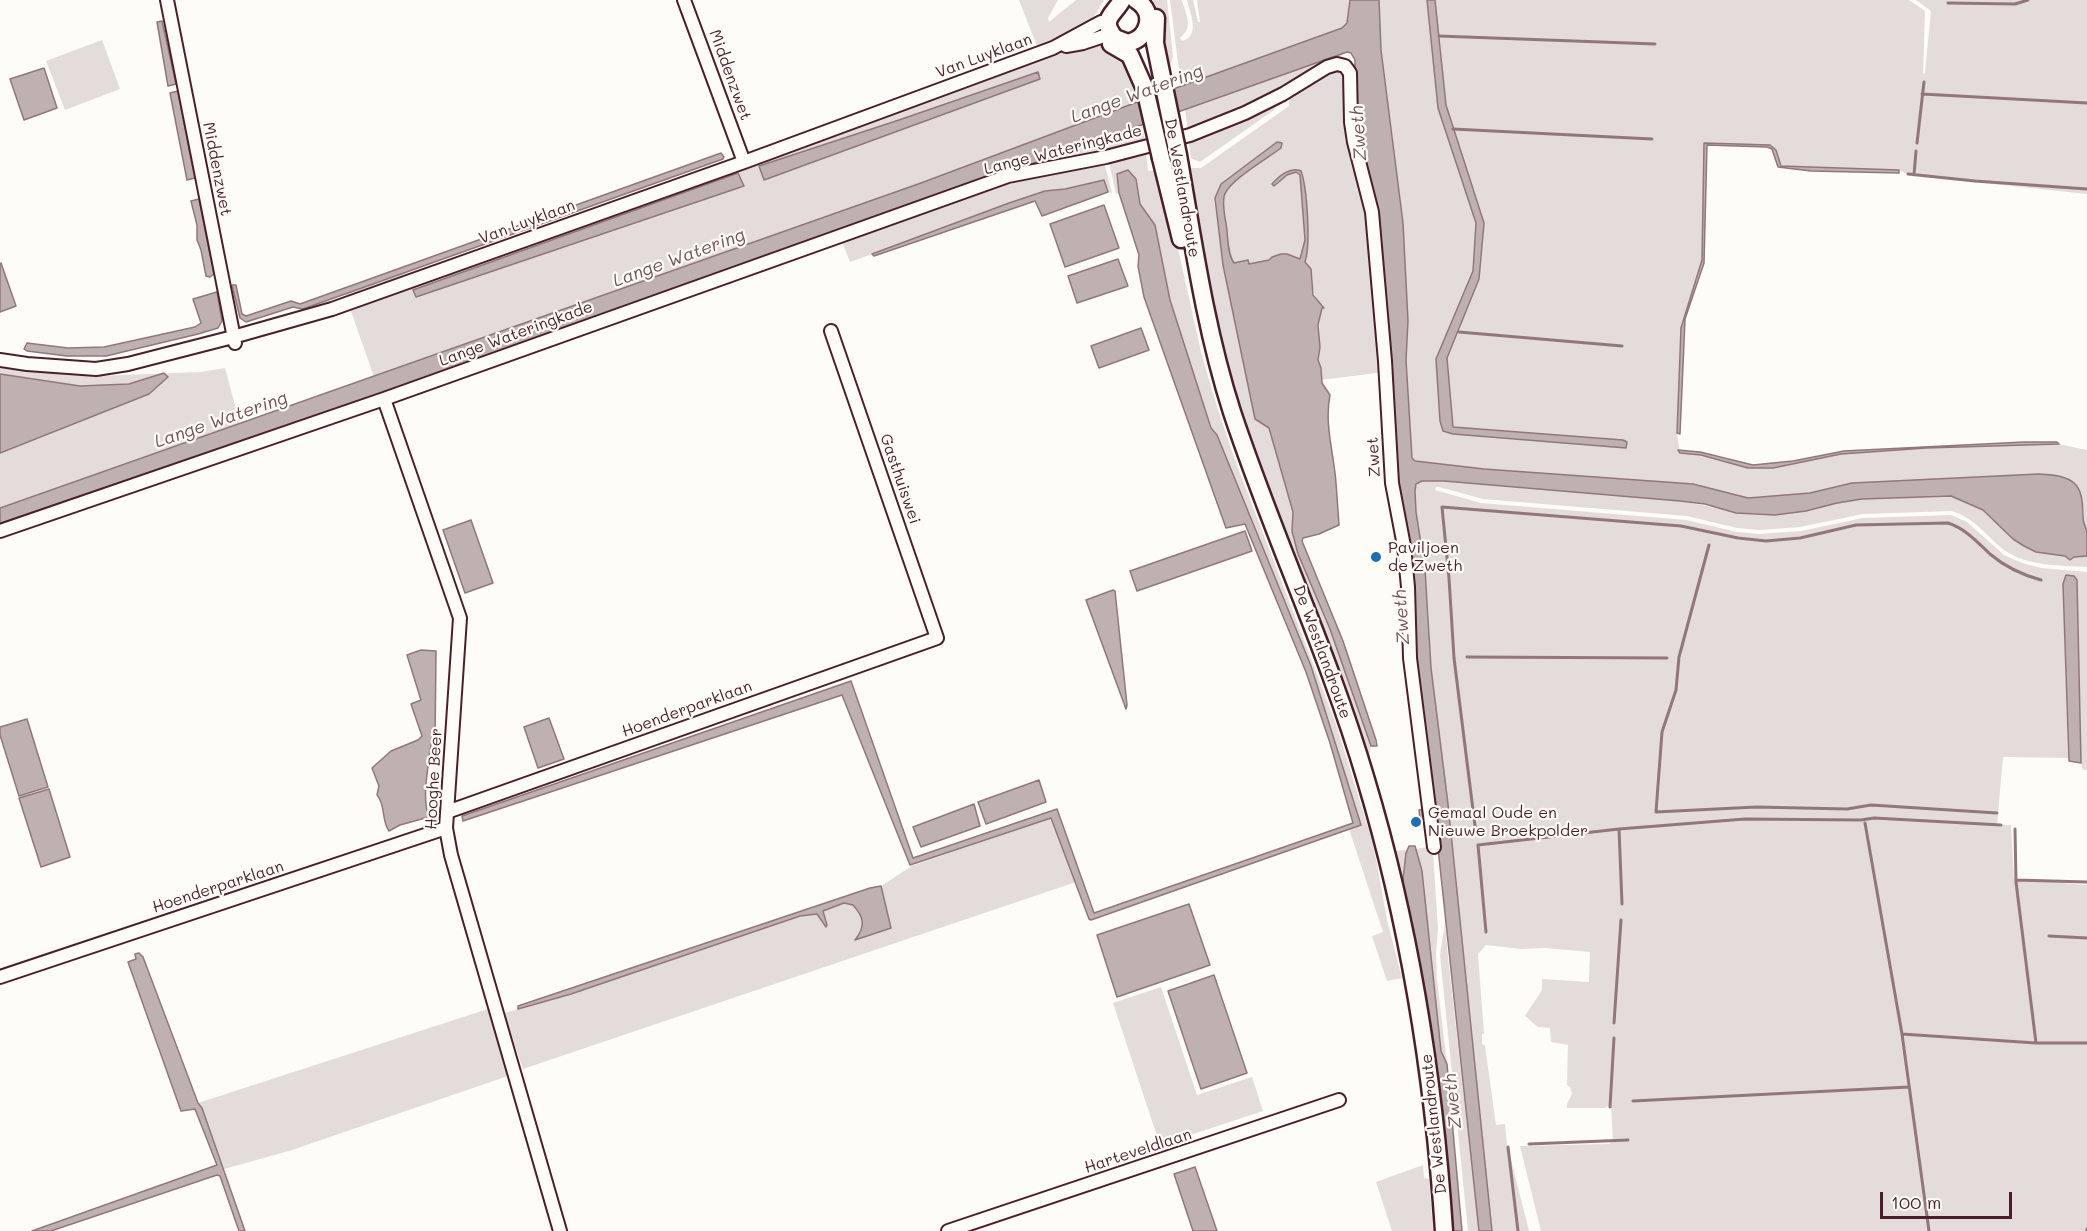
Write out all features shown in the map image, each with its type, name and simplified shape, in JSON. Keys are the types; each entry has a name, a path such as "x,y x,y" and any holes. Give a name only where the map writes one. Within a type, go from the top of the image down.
{"main road":[{"path":"1116,0 1103,12 1118,37 1148,26 1149,19 1145,8 1137,0"},
{"name":"De Westlandroute","path":"1150,0 1156,12 1155,43 1163,82 1169,156 1206,349 1224,412 1250,485 1346,742 1370,822 1396,931 1414,1027 1427,1119 1436,1231"},
{"name":"De Westlandroute","path":"1118,37 1143,40 1163,82"},
{"name":"De Westlandroute","path":"1118,37 1132,59 1145,89 1169,156 1223,384 1256,480 1344,711 1366,780 1392,878 1414,978 1431,1084 1444,1231"}],"street":[{"name":"Middenzwet","path":"167,0 235,341"},
{"name":"Middenzwet","path":"684,0 744,162"},
{"name":"Van Luyklaan","path":"0,360 96,369 235,341 332,309 744,162 1053,48 1118,37"},
{"name":"Lange Wateringkade","path":"0,531 384,399 1008,176 1106,157 1190,135 1245,113 1283,94 1327,67 1337,64 1345,66"},
{"name":"Zwet","path":"1345,66 1350,73 1351,122 1354,141 1372,212 1385,361 1392,483 1404,546 1410,658 1434,847"},
{"name":"Gasthuiswei","path":"831,331 937,638"},
{"name":"Hooghe Beer","path":"384,399 460,618 446,828 451,855 560,1231"},
{"name":"Hoenderparklaan","path":"447,812 937,638"},
{"name":"Hoenderparklaan","path":"0,977 446,828"},
{"name":"Harteveldlaan","path":"948,1231 1339,1100"}],"shaded area":[{"path":"1019,0 1058,0 1048,18 1049,22 1076,0 1104,0 1091,21 1063,37 1037,46"},
{"path":"1153,0 1167,0 1173,56 1169,70 1165,71 1158,10"},
{"path":"1170,0 1182,0 1187,16 1187,30 1180,38 1182,41 1188,38 1193,29 1187,0 1193,0 1198,22 1200,22 1197,0 1350,0 1350,8 1348,19 1342,28 1181,86"},
{"path":"1379,0 1427,0 1438,108 1476,223 1473,271 1484,223 1446,105 1435,0 1909,0 1925,11 1923,74 1925,73 1931,11 1916,0 2087,0 2087,194 1909,175 1899,170 1781,166 1776,150 1770,145 1705,143 1702,260 1681,328 1677,433 1680,453 1701,455 1748,468 1773,468 1841,454 1926,448 2059,444 2087,450 2087,533 2083,521 2084,509 2076,483 2066,477 2039,474 1852,483 1810,493 1748,498 1693,484 1484,469 1415,461 1412,458 1406,360 1407,290 1381,50","holes":["1473,271 1459,332 1447,357 1453,428 1623,440 1626,448 1453,434 1443,431 1436,359"]},
{"path":"102,40 120,89 65,110 46,61"},
{"path":"1096,44 1115,52 1126,62 1134,75 1140,101 921,183 374,377 345,294 734,170 1000,73"},
{"path":"1347,52 1282,91 1188,131 1185,110"},
{"path":"1335,69 1345,75 1368,207 1384,372 1321,380 1318,359 1320,322 1324,306 1315,294 1309,269 1305,263 1287,254 1249,264 1248,261 1269,428 1293,512 1292,531 1298,554 1330,629 1370,741 1369,755 1384,805 1380,806 1393,851 1407,850 1402,888 1398,889 1257,470 1210,309 1185,162 1192,168 1201,168 1289,106 1289,93"},
{"path":"1275,103 1278,104 1274,110 1200,162 1191,158 1188,139"},
{"path":"1143,126 1145,145 1017,169"},
{"path":"1146,152 1148,171 1156,170 1162,199 1169,209 1202,356 1218,410 1336,724 1370,834 1387,920 1402,978 1387,981 1372,936 1383,932 1349,829 1361,824 1311,666 1217,435 1211,428 1170,300 1155,225 1140,204 1136,179 1117,174 1119,193 1116,194 1109,162"},
{"path":"1104,161 1112,193 1108,192 1103,180 1045,191 850,262 841,239 1011,179"},
{"path":"0,365 97,376 201,372 225,368 240,424 0,508"},
{"path":"1422,481 1680,501 1749,514 1775,515 1862,499 1951,496 1983,510 2013,539 2036,552 2065,556 2071,560 2074,557 2087,556 2087,567 2024,560 2004,550 1966,518 1951,511 1863,514 1800,527 1759,530 1737,528 1687,516 1483,499 1439,487 1435,490 1481,503 1686,520 1737,532 1759,534 1801,531 1863,518 1951,515 1967,522 2004,555 2022,563 2041,568 2087,572 2087,770 2083,770 2081,763 2077,580 2063,584 2068,758 2003,757 1997,825 2011,825 2014,879 2087,885 2087,1231 1541,1231 1520,1146 1609,1144 1613,1141 1611,1105 1605,1108 1567,1108 1572,1094 1567,1085 1568,1045 1551,1042 1550,1028 1538,1027 1525,1016 1542,990 1542,979 1589,982 1590,952 1486,945 1478,954 1484,1034 1482,1034 1482,1044 1485,1046 1496,1125 1505,1124 1507,1144 1529,1231 1492,1231 1448,804 1431,668 1425,569 1416,512 1415,486"},
{"path":"1052,817 1076,882 523,1069 504,1013 571,994 800,916 818,914 824,926 827,925 823,911 844,903 853,905 861,918 862,926 856,939 891,928 881,886 912,866"},
{"path":"1427,847 1433,853 1438,928 1437,980 1447,1064 1441,1051 1422,871 1416,849"},
{"path":"1445,923 1479,1231 1468,1231 1440,955"},
{"path":"1161,987 1197,1095 1252,1077 1263,1111 1160,1145 1113,1003"},
{"path":"491,1008 511,1075 289,1151 224,1169 202,1108 198,1103"},
{"path":"1423,1165 1424,1178 1429,1179 1433,1231 1392,1231 1376,1182"}],"water":[{"name":"Zweth","path":"1350,0 1379,0 1381,50 1403,223 1408,321 1406,360 1412,458 1415,461 1484,469 1693,484 1748,498 1810,493 1852,483 2051,475 2069,479 2079,489 2087,532 2087,556 2074,557 2070,560 2065,556 2036,552 2024,546 2013,539 1983,510 1951,496 1862,499 1775,515 1736,513 1705,504 1680,501 1444,481 1422,481 1416,484 1416,512 1425,569 1431,668 1448,804 1492,1231 1479,1231 1435,820 1420,819 1419,810 1432,808 1396,472 1379,217 1355,117 1355,60 1351,53 1347,52 386,393 0,526 0,508 921,183 1342,28 1347,23"},
{"path":"1427,0 1435,0 1446,105 1484,223 1479,279 1447,358 1453,427 1623,440 1627,442 1626,448 1453,434 1443,431 1440,421 1436,359 1473,271 1476,223 1438,108"},
{"path":"162,21 176,84 168,86 157,22"},
{"path":"44,68 57,108 24,120 10,79"},
{"path":"1038,72 1040,79 764,180 759,166"},
{"path":"178,91 195,178 187,180 170,93"},
{"path":"1277,142 1282,143 1281,148 1239,178 1226,191 1223,205 1229,248 1234,263 1248,260 1249,264 1269,260 1281,254 1300,259 1305,240 1300,175 1296,172 1287,175 1274,186 1272,184 1289,171 1301,171 1308,216 1305,262 1311,269 1313,295 1324,308 1322,308 1318,325 1320,347 1318,360 1322,383 1330,395 1328,417 1339,525 1303,538 1302,541 1343,641 1377,746 1371,746 1330,629 1298,554 1292,531 1293,512 1269,428 1255,419 1223,265 1215,198 1221,184"},
{"path":"1704,143 1770,145 1776,150 1781,166 1899,170 1899,173 1811,171 1778,167 1772,149 1767,147 1707,145 1704,263 1685,319 1680,434 1677,433 1681,328 1702,260"},
{"path":"721,153 723,159 303,309 293,307 246,322 240,318 232,285 236,285 242,314 246,316 291,301 300,304"},
{"path":"1128,170 1136,179 1140,204 1155,225 1170,300 1211,428 1217,435 1311,666 1361,825 1091,920 1051,818 910,865 842,695 463,821 462,816 851,681 913,858 1057,809 1094,913 1353,823 1330,743 1306,672 1245,524 1226,528 1144,297 1138,266 1139,255 1119,193 1117,174"},
{"path":"738,173 744,186 416,297 413,290"},
{"path":"1104,180 1108,192 1042,216 1035,201 874,256 872,254 1045,191"},
{"path":"199,199 214,274 210,277 206,276 197,240 197,225 191,201"},
{"path":"1104,205 1119,248 1065,267 1050,224"},
{"path":"1118,259 1128,286 1077,303 1068,276"},
{"path":"0,264 16,306 0,312"},
{"path":"217,292 222,321 218,328 198,334 106,356 67,356 24,349 27,343 68,348 104,347 195,327 201,323 193,299"},
{"path":"1141,328 1149,350 1099,368 1091,346"},
{"path":"164,373 168,377 149,394 0,453 0,374 80,386 129,384"},
{"path":"2057,442 2059,444 1926,448 1841,454 1773,468 1748,468 1701,455 1680,453 1678,450 1700,452 1753,465 1793,461 1844,451"},
{"path":"471,520 493,583 465,593 443,530"},
{"path":"1245,531 1252,551 1137,591 1130,571"},
{"path":"2066,575 2074,576 2077,580 2081,763 2069,761 2063,584"},
{"path":"1115,591 1126,709 1086,600"},
{"path":"421,650 436,651 435,739 431,744 426,791 429,817 400,825 389,831 382,803 377,795 379,786 372,768 391,751 418,740 422,736 411,704 421,700 407,655"},
{"path":"549,718 564,759 538,768 524,727"},
{"path":"27,719 48,787 19,796 0,735 0,727"},
{"path":"1039,780 1046,802 986,824 978,802"},
{"path":"49,789 70,857 41,867 19,798"},
{"path":"974,804 980,826 921,847 913,827"},
{"path":"1409,846 1415,846 1422,871 1441,1051 1447,1064 1462,1231 1452,1231 1402,888 1406,853"},
{"path":"881,886 891,928 855,940 862,926 860,914 853,905 844,903 823,911 826,927 817,914 800,916 571,994 518,1009 518,1006"},
{"path":"1189,904 1210,965 1117,997 1097,935"},
{"path":"139,953 143,957 198,1103 202,1108 245,1231 239,1231 220,1176 217,1175 51,1231 32,1231 217,1165 195,1109 181,1111 128,962 136,959 135,954"},
{"path":"1214,975 1247,1073 1201,1089 1168,991"},
{"path":"1195,1167 1217,1231 1193,1231 1174,1174"}],"waterway":[{"path":"1948,3 2015,4 2028,0"},
{"path":"1439,36 1655,44"},
{"path":"1917,143 1924,82"},
{"path":"1922,94 2087,103"},
{"path":"1453,129 1652,139"},
{"path":"1914,175 1916,151"},
{"path":"1908,174 2087,189"},
{"path":"1459,332 1622,346"},
{"path":"1476,834 1454,658 1442,507 1681,526 1738,538 1766,541 1800,538 1856,525 1948,523 1966,532 2001,562 2021,573 2041,580"},
{"path":"1709,545 1679,657 1676,690 1662,732 1656,812 1756,807 1847,809 1871,805 1997,813"},
{"path":"1467,657 1667,658"},
{"path":"1486,932 1478,845 1619,829 1745,819 1861,820 1874,818 2001,825"},
{"path":"1865,823 1902,1034 1929,1231"},
{"path":"1619,829 1622,904"},
{"path":"2015,829 2016,882 2036,1043"},
{"path":"2016,880 2087,882"},
{"path":"1614,1023 1621,920"},
{"path":"2049,936 2087,938"},
{"path":"1902,1034 2036,1043 2087,1043"},
{"path":"1610,1107 1614,1038"},
{"path":"1633,1101 1909,1087"},
{"path":"1529,1144 1628,1140"},
{"path":"1508,1147 1518,1231"}],"place":[{"name":"Paviljoen de Zweth","path":"1376,557"},
{"name":"Gemaal Oude en Nieuwe Broekpolder","path":"1416,822"}],"water label":[{"name":"Lange Watering","path":"1137,94"},
{"name":"Lange Watering","path":"679,258"},
{"name":"Lange Watering","path":"221,420"}]}
